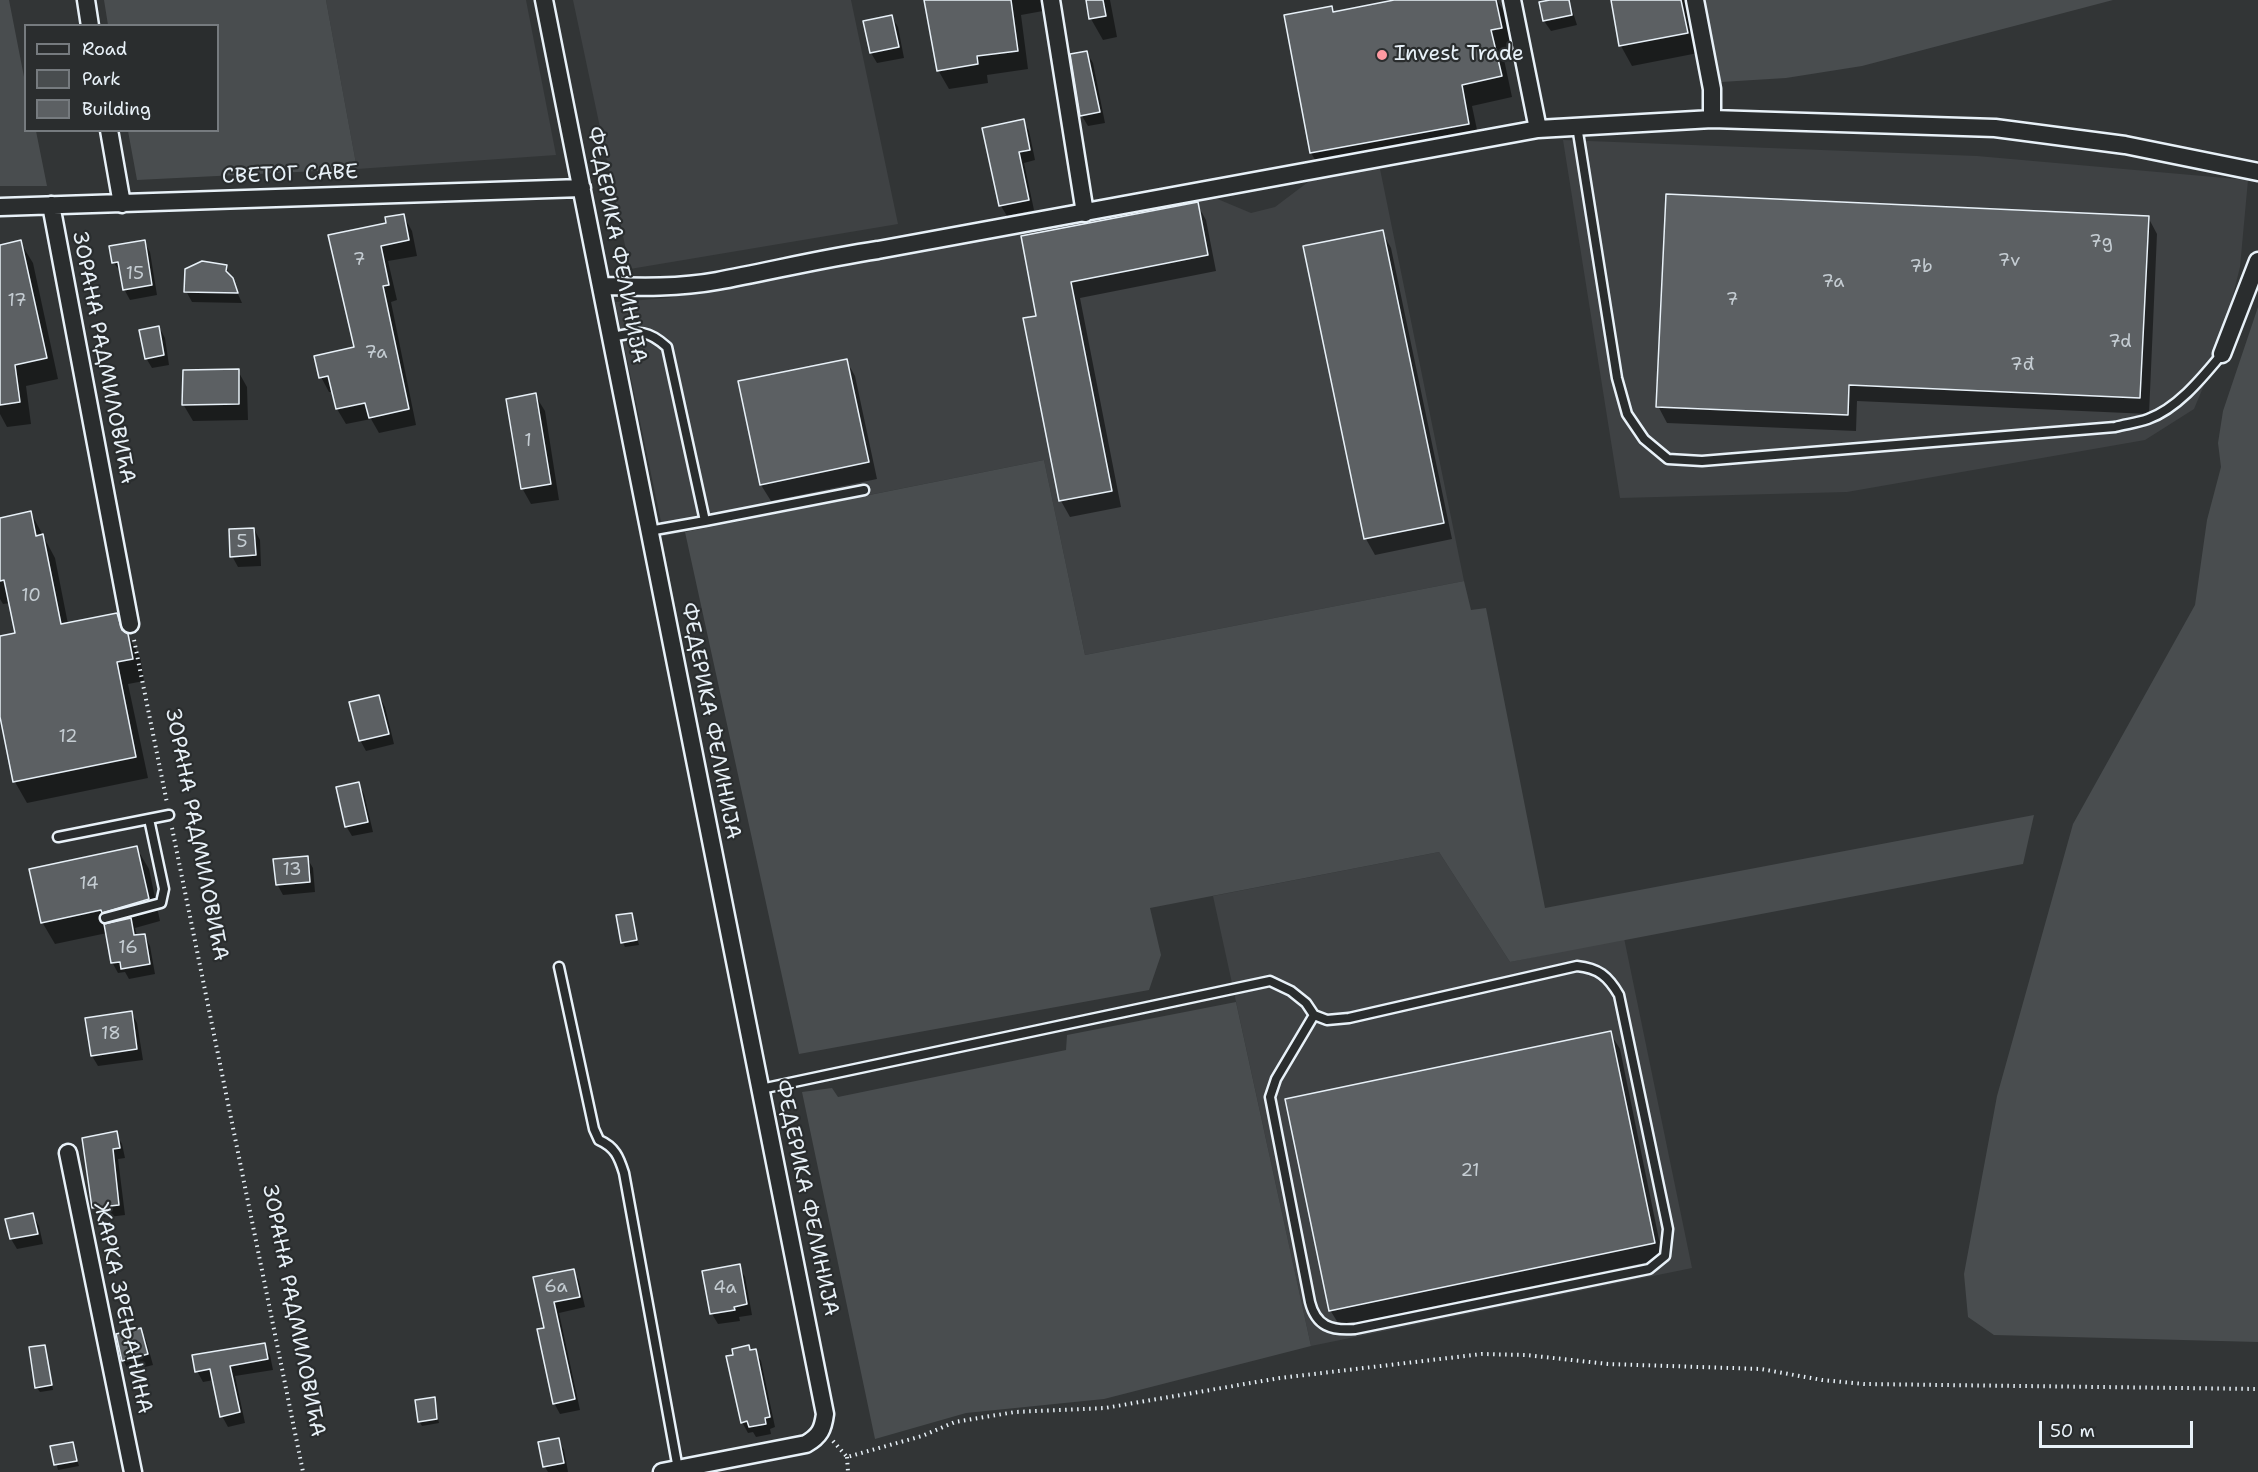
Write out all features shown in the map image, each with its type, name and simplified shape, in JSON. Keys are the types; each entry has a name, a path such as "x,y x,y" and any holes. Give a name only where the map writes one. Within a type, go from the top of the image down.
{"street":[{"path":"86,0 90,24"},
{"name":"ФЕДЕРИКА ФЕЛИНИЈА","path":"544,0 821,1384 825,1414 822,1429"},
{"path":"1052,0 1084,213"},
{"path":"1512,0 1538,129"},
{"path":"1695,0 1712,89 1712,119"},
{"path":"603,286 654,288 715,281 815,259 1084,213 1538,129 1577,125 1712,119 1995,128 2125,145 2258,172"},
{"path":"109,132 122,204"},
{"name":"СВЕТОГ САВЕ","path":"0,207 582,188"},
{"name":"ЗОРАНА РАДМИЛОВИЋА","path":"51,205 130,624"},
{"path":"2222,354 2258,261"},
{"name":"ЖАРКА ЗРЕЊАНИНА","path":"68,1153 132,1472"},
{"path":"670,1470 806,1444 817,1438 822,1429"}],"lane":[{"path":"1577,125 1617,378 1627,414 1644,439 1668,459 1702,461 2115,427 2149,419 2170,405 2198,384 2222,354"},
{"path":"612,337 640,332 653,335 667,347 705,520"},
{"path":"649,531 864,490"},
{"path":"58,837 169,815"},
{"path":"105,918 161,903 164,889 149,819"},
{"path":"761,1089 1270,981 1298,997 1314,1015 1327,1020 1349,1018 1577,966 1593,968 1610,979 1619,995 1668,1229 1665,1256 1649,1269 1355,1329 1334,1328 1322,1324 1314,1315 1312,1308 1270,1097 1276,1079 1314,1015"},
{"path":"559,967 594,1129 599,1140 611,1145 624,1173 670,1470"}],"path":[{"name":"ЗОРАНА РАДМИЛОВИЋА","path":"130,624 303,1472"},
{"path":"847,1456 921,1436 955,1422 1015,1412 1105,1408 1280,1378 1482,1354 1526,1355 1628,1365 1761,1369 1822,1380 1864,1384 2258,1389"},
{"path":"822,1429 847,1456 848,1472"}],"shaded area":[{"path":"326,0 526,0 556,155 357,169"},
{"path":"573,0 851,0 898,224 630,269"},
{"path":"1563,140 1977,156 2248,180 2240,267 2220,347 2194,409 2145,440 1847,492 1620,498"},
{"path":"1379,164 1464,581 1085,655 1044,460 664,536 615,302 668,298 1208,195 1251,213 1275,207 1316,176"},
{"path":"1439,852 1510,962 1624,938 1692,1268 1311,1346 1213,896"}],"green space":[{"path":"0,0 9,0 24,77 24,132 36,132 47,186 0,186"},
{"path":"104,0 326,0 357,169 137,180 128,132 219,132 219,24 108,24"},
{"path":"1704,0 2113,0 1862,66 1786,78 1721,82"},
{"path":"2258,307 2258,1342 1994,1335 1968,1317 1964,1274 1997,1096 2073,824 2195,605 2207,520 2221,467 2218,443 2223,411"},
{"path":"1044,460 1085,655 1464,581 1471,610 1486,608 1545,908 2034,815 2023,864 1510,962 1439,852 1150,908 1161,955 1149,990 799,1054 685,532"},
{"path":"1236,1002 1311,1346 1104,1399 966,1413 875,1439 802,1092 832,1088 838,1097 1066,1050 1067,1035"}],"building":[{"path":"924,0 1011,0 1018,51 977,56 978,64 937,71"},
{"path":"1086,0 1103,0 1106,16 1089,19"},
{"path":"1394,0 1496,0 1502,28 1491,30 1502,76 1462,85 1469,124 1310,153 1284,15 1332,6 1333,12"},
{"path":"1569,0 1572,15 1543,21 1539,2"},
{"path":"1611,0 1681,0 1688,33 1619,46"},
{"path":"892,15 899,47 870,53 863,21"},
{"path":"1087,51 1100,112 1080,116 1070,54"},
{"path":"1024,119 1030,150 1019,152 1029,200 999,206 982,128"},
{"path":"1666,194 2149,216 2140,398 1849,385 1848,415 1656,407"},
{"path":"1198,202 1208,255 1071,282 1112,491 1059,501 1023,318 1036,316 1021,236"},
{"path":"404,214 409,240 381,246 389,285 383,286 409,409 369,418 365,403 336,409 328,376 319,378 314,356 354,347 328,235 386,223 385,217"},
{"path":"1383,230 1444,523 1364,539 1303,246"},
{"path":"21,240 47,358 15,365 20,402 0,405 0,245"},
{"path":"145,240 152,285 123,290 118,262 112,263 109,246"},
{"path":"202,261 227,265 226,271 233,278 238,293 184,292 185,269"},
{"path":"159,326 164,355 145,359 139,330"},
{"path":"847,359 869,462 760,485 738,381"},
{"path":"239,369 239,404 182,405 183,370"},
{"path":"536,393 551,484 521,489 506,399"},
{"path":"31,511 36,536 43,534 61,624 117,613 122,630 128,634 133,659 117,662 136,757 13,782 0,717 0,636 15,633 4,580 0,581 0,518"},
{"path":"254,528 256,555 230,557 229,529"},
{"path":"379,695 389,734 359,741 349,702"},
{"path":"359,782 368,822 345,827 336,787"},
{"path":"137,846 149,899 102,913 101,910 41,923 29,869"},
{"path":"308,856 310,882 276,885 273,859"},
{"path":"632,913 637,940 621,943 616,915"},
{"path":"131,918 134,935 145,934 150,964 121,969 120,962 111,963 104,924"},
{"path":"132,1011 137,1049 91,1056 85,1018"},
{"path":"1611,1031 1655,1243 1329,1311 1285,1099"},
{"path":"117,1131 120,1148 113,1149 119,1205 92,1208 82,1138"},
{"path":"33,1213 38,1234 10,1239 5,1219"},
{"path":"740,1264 747,1304 734,1307 735,1310 710,1314 702,1271"},
{"path":"574,1269 580,1297 554,1302 575,1399 553,1404 537,1329 544,1328 533,1277"},
{"path":"141,1328 148,1354 122,1361 116,1334"},
{"path":"265,1343 268,1359 230,1366 240,1412 220,1417 210,1369 195,1372 192,1355"},
{"path":"45,1345 52,1385 35,1388 29,1347"},
{"path":"749,1345 750,1350 756,1349 770,1417 765,1418 766,1424 749,1427 747,1421 741,1423 726,1356 733,1355 732,1349"},
{"path":"435,1397 437,1419 418,1422 415,1400"},
{"path":"559,1438 564,1463 543,1467 538,1442"},
{"path":"73,1442 77,1461 54,1465 50,1446"}],"place":[{"name":"Invest Trade","path":"1382,55"}]}
